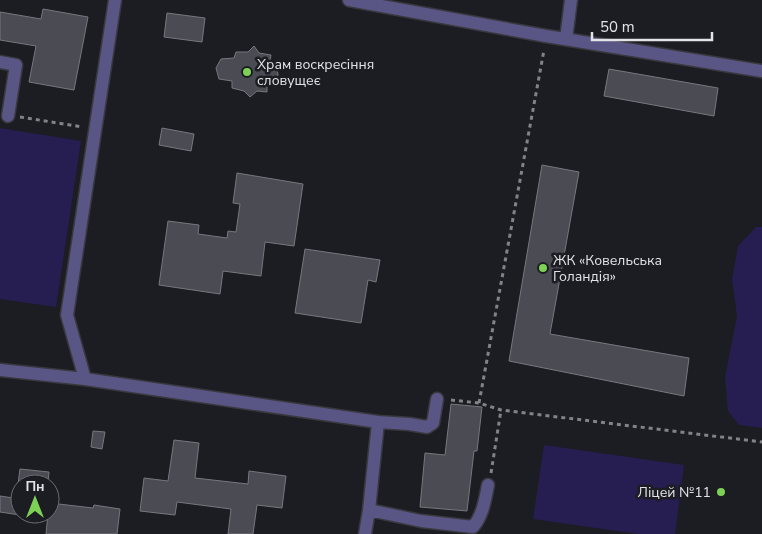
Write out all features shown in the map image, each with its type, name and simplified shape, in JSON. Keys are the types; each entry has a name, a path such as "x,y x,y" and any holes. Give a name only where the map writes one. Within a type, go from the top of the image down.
{"street":[{"path":"85,380 67,315 97,129 115,0"},
{"path":"349,0 546,36 762,71"},
{"path":"566,38 571,0"},
{"path":"0,62 16,65 8,116"},
{"path":"0,370 426,427 433,423 437,399"},
{"path":"365,534 378,422"},
{"path":"369,510 422,521 473,527 483,511 488,485"}],"path":[{"path":"479,403 546,36"},
{"path":"8,116 97,129"},
{"path":"437,399 479,403 501,410 762,442"},
{"path":"488,485 501,410"}],"shaded area":[{"path":"0,128 81,141 56,307 0,299"},
{"path":"756,227 762,227 762,428 739,425 728,411 725,377 737,316 732,279 738,246"},
{"path":"544,445 684,465 675,534 638,534 533,519"}],"building":[{"path":"43,9 88,17 74,90 29,82 36,46 0,40 0,12 41,19"},
{"path":"167,13 205,18 202,42 164,37"},
{"name":"Храм воскресіння словущеє","path":"254,46 259,53 271,55 269,66 277,68 278,75 275,85 267,85 267,92 257,91 250,97 244,91 232,88 232,81 219,79 216,68 221,59 234,58 236,52 248,52"},
{"path":"609,69 718,88 714,116 604,96"},
{"path":"162,128 194,134 191,151 159,145"},
{"name":"ЖК «Ковельська Голандія»","path":"542,165 579,172 550,334 689,358 684,396 509,361"},
{"path":"237,173 303,184 294,246 265,242 261,276 223,271 220,294 159,285 168,221 199,225 198,234 227,238 228,231 236,232 240,204 233,203"},
{"path":"305,249 380,260 376,282 368,280 361,323 295,313"},
{"path":"451,404 482,407 477,451 474,451 467,511 420,507 425,453 445,455"},
{"path":"93,431 105,432 102,449 91,447"},
{"path":"174,440 199,443 195,478 248,484 249,471 286,476 282,508 257,505 253,534 228,534 231,509 177,502 175,515 140,511 144,478 168,481"},
{"path":"20,469 49,472 49,474 19,474"},
{"path":"0,496 10,498 10,514 0,512"},
{"path":"60,504 93,508 94,505 120,509 117,534 46,534 47,524 60,524"}],"place":[{"name":"Храм воскресіння словущеє","path":"247,72"},
{"name":"ЖК «Ковельська Голандія»","path":"543,268"},
{"name":"Ліцей №11","path":"721,492"}]}
